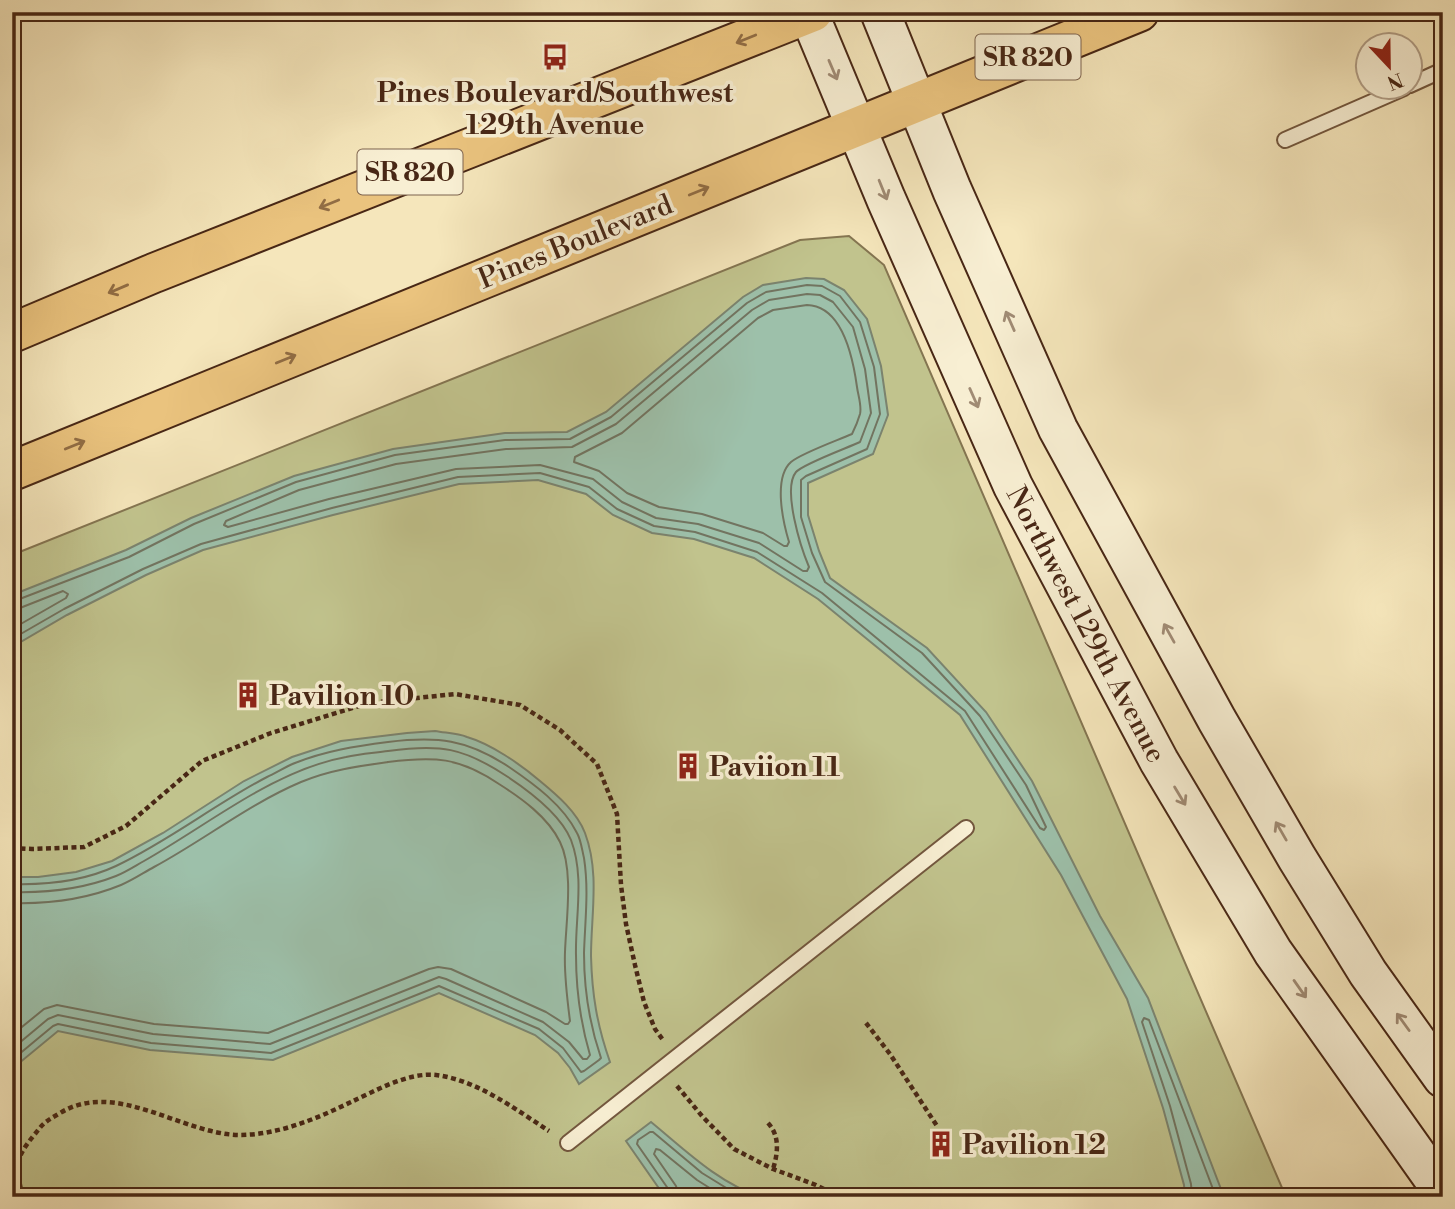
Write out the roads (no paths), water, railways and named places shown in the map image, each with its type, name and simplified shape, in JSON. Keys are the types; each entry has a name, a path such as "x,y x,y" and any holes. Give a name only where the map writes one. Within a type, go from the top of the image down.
{"highway":[{"name":"Pines Boulevard","path":"12,471 1139,12"},
{"name":"SR 820","path":"12,333 154,273 811,13"}],"street":[{"path":"880,12 952,190 1058,429 1217,720 1297,858 1368,973 1443,1078"},
{"name":"Northwest 129th Avenue","path":"811,13 887,199 1013,486 1159,761 1273,952 1443,1192"}],"lane":[{"path":"1424,78 1443,70"},
{"path":"1285,140 1372,102"},
{"path":"568,1143 966,828"}],"water":[{"path":"806,278 824,279 844,290 867,319 881,366 888,415 873,454 808,483 808,515 830,578 927,648 986,712 1032,781 1100,916 1148,998 1224,1197 1185,1197 1163,1108 1127,999 1061,875 960,715 818,599 754,558 694,539 652,533 613,515 586,494 538,480 459,484 203,550 67,615 12,647 12,595 126,550 191,518 294,476 393,449 505,433 567,432 606,412 743,297 763,285"},
{"path":"435,731 467,737 505,755 553,792 572,811 581,825 590,848 592,863 594,894 591,956 594,997 610,1062 579,1084 558,1053 535,1035 439,993 273,1060 150,1050 58,1031 12,1069 12,877 76,872 112,861 163,833 244,781 292,757 341,741"},
{"path":"651,1122 716,1174 761,1197 665,1197 626,1141"}],"place":[{"name":"Pines Boulevard/Southwest 129th Avenue","path":"555,57"},
{"name":"Pavilion 10","path":"248,695"},
{"name":"Paviion 11","path":"688,766"},
{"name":"Pavilion 12","path":"941,1144"}]}
